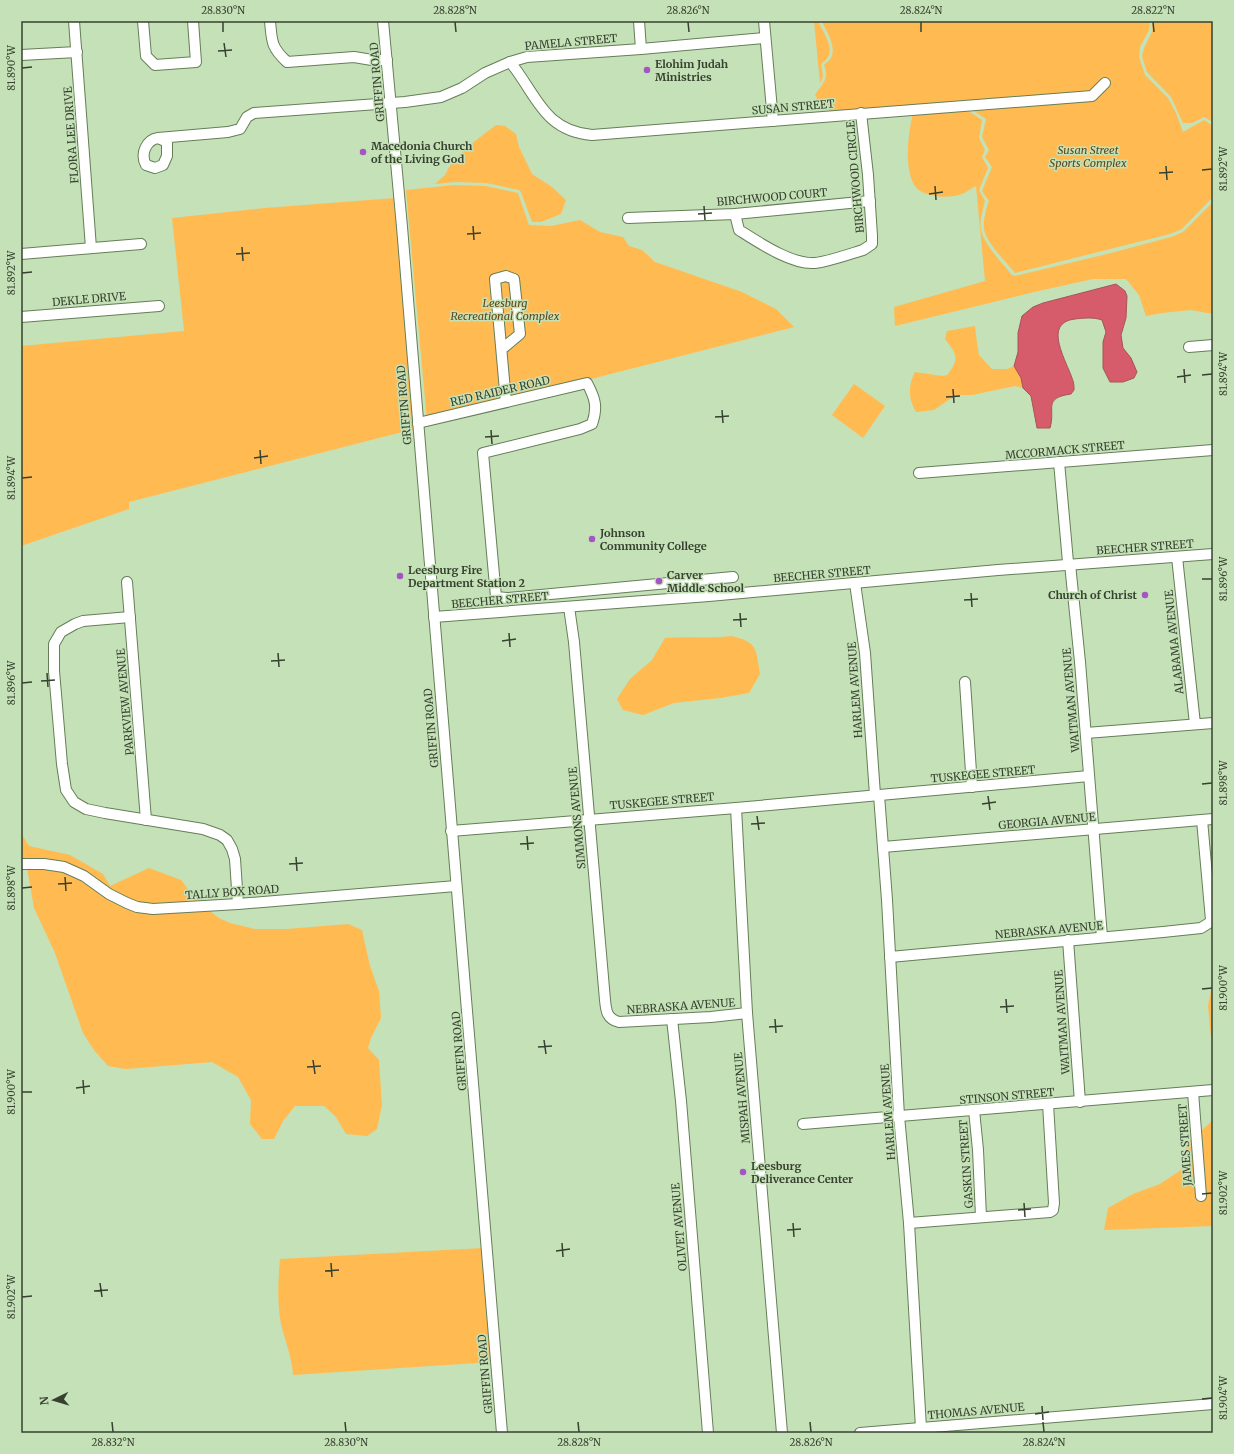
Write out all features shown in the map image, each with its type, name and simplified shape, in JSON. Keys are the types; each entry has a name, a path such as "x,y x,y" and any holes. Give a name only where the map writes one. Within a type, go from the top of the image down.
{"street":[{"name":"FLORA LEE DRIVE","path":"74,21 91,248"},
{"path":"143,21 146,56 155,65 196,62 193,21"},
{"path":"270,21 271,38 276,52 287,62 354,57 372,60 387,60"},
{"name":"GRIFFIN ROAD","path":"383,21 502,1433"},
{"path":"639,21 641,49"},
{"path":"764,21 773,121"},
{"name":"PAMELA STREET","path":"158,138 237,131 240,129 247,117 254,113 390,103 441,97 462,88 485,73 510,62 527,57 765,38"},
{"path":"21,55 77,52"},
{"name":"SUSAN STREET","path":"510,62 537,103 546,113 564,126 585,134 678,129 861,113 1092,96 1105,83"},
{"name":"BIRCHWOOD CIRCLE","path":"735,214 739,230 766,246 799,262 815,263 863,250 870,246 872,244 872,236 870,201 861,113"},
{"name":"BIRCHWOOD COURT","path":"628,218 735,214 870,201"},
{"path":"21,254 141,244"},
{"path":"502,349 520,334 514,280 506,276 495,279 506,402"},
{"name":"DEKLE DRIVE","path":"21,317 159,306"},
{"path":"1189,347 1213,345"},
{"name":"RED RAIDER ROAD","path":"418,423 587,383 594,396 596,413 592,424 580,429 483,453 496,597 507,598 733,577"},
{"name":"MCCORMACK STREET","path":"919,473 1213,450"},
{"name":"WAITMAN AVENUE","path":"1059,462 1086,733 1102,937"},
{"name":"BEECHER STREET","path":"434,617 570,607 1070,564 1213,554"},
{"name":"ALABAMA AVENUE","path":"1177,557 1195,724"},
{"name":"PARKVIEW AVENUE","path":"127,582 146,820"},
{"name":"HARLEM AVENUE","path":"855,583 865,653 877,795 888,900 899,1116 909,1223 916,1430"},
{"name":"SIMMONS AVENUE","path":"570,607 606,1012 611,1019 616,1022"},
{"path":"130,617 83,621 67,627 61,632 54,644 54,671 65,787 70,797 80,806 86,808 146,820 203,829 213,832 226,840 232,849 235,859 238,904"},
{"path":"965,682 972,787"},
{"path":"1086,733 1213,723"},
{"name":"TUSKEGEE STREET","path":"451,831 736,808 1089,776"},
{"name":"MISPAH AVENUE","path":"736,808 747,1013 782,1433"},
{"name":"GEORGIA AVENUE","path":"883,847 1213,818"},
{"name":"NEBRASKA AVENUE","path":"890,957 1201,928 1211,920 1202,820"},
{"name":"TALLY BOX ROAD","path":"21,864 44,864 69,869 84,876 109,894 127,903 137,907 153,909 238,904 456,886"},
{"name":"WAITMAN AVENUE","path":"1068,940 1080,1102"},
{"name":"NEBRASKA AVENUE","path":"616,1022 710,1017 747,1013"},
{"name":"OLIVET AVENUE","path":"672,1019 681,1101 708,1433"},
{"name":"STINSON STREET","path":"803,1124 1213,1090"},
{"name":"JAMES STREET","path":"1193,1092 1201,1196"},
{"path":"909,1223 1050,1212 1053,1210 1054,1203 1048,1104"},
{"name":"GASKIN STREET","path":"974,1110 978,1150 981,1217"},
{"name":"THOMAS AVENUE","path":"860,1433 916,1430 1213,1404"}],"green space":[{"path":"814,21 818,21 827,38 830,48 828,57 821,64 823,76 820,83"},
{"name":"Susan Street Sports Complex","path":"822,21 1150,21 1149,30 1140,47 1139,57 1145,75 1168,98 1176,113 1183,132 1204,120 1213,126 1213,197 1182,229 1170,234 1015,273 992,246 984,229 985,215 989,201 982,191 992,167 985,157 989,150 982,137 986,119 965,105 835,115 820,103 815,95 826,78 826,70 824,65 830,59 833,48"},
{"path":"1153,21 1213,21 1213,122 1204,117 1192,123 1183,123 1171,97 1147,72 1142,56 1144,48 1152,32"},
{"path":"964,108 982,120 979,138 985,150 982,157 988,168 979,190 985,201 982,211 981,230 989,247 1012,275 1015,276 1171,237 1183,232 1213,202 1213,314 1191,310 1146,316 1139,295 1126,279 1093,279 895,326 894,307 985,281 976,186 962,194 939,197 920,191 914,185 909,166 908,143 913,114"},
{"path":"496,125 505,126 516,134 519,147 532,174 552,187 566,200 561,214 541,222 532,222 519,190 486,183 455,182 435,184 445,175 452,162 475,141"},
{"name":"Leesburg Recreational Complex","path":"454,185 486,186 518,193 529,225 551,226 580,220 600,232 623,237 629,246 642,250 655,262 742,292 776,309 794,327 427,421 406,190"},
{"path":"395,198 414,429 129,502 129,509 21,546 21,346 184,331 172,218 265,208"},
{"path":"975,326 979,355 992,369 1007,369 1014,366 1021,378 1023,388 1015,386 972,395 961,395 950,399 934,410 916,412 910,397 911,382 915,372 942,376 947,375 954,365 955,357 952,349 945,339 947,331"},
{"path":"854,384 885,406 863,438 832,415"},
{"path":"731,636 740,638 751,644 758,658 760,674 749,693 674,703 643,715 623,710 617,699 630,679 652,660 665,638"},
{"path":"21,833 29,846 70,855 103,874 110,886 149,868 181,880 198,902 219,918 230,923 255,929 287,929 348,924 362,930 370,966 379,991 381,1018 371,1038 368,1048 379,1060 382,1105 377,1129 367,1136 346,1134 336,1117 324,1106 295,1106 283,1121 274,1139 262,1139 250,1124 251,1100 238,1077 212,1062 126,1069 108,1066 94,1050 83,1033 55,953 34,908 27,868 21,866"},
{"path":"1213,980 1213,1041 1211,1038 1208,1006"},
{"path":"1213,1120 1213,1226 1104,1230 1108,1208 1133,1194 1160,1184 1181,1170 1187,1144"},
{"path":"483,1248 492,1362 293,1375 281,1324 279,1308 278,1292 280,1259"}],"shaded area":[{"path":"1116,284 1125,291 1127,296 1126,318 1121,335 1123,348 1131,358 1137,372 1134,378 1123,382 1110,382 1103,368 1103,342 1106,332 1102,320 1085,318 1065,322 1060,328 1058,336 1059,345 1073,382 1074,390 1071,394 1056,398 1053,402 1050,428 1037,428 1031,396 1023,388 1021,378 1014,366 1018,352 1018,333 1022,316 1033,307 1043,303"}],"place":[{"name":"Elohim Judah Ministries","path":"647,70"},
{"name":"Macedonia Church of the Living God","path":"363,152"},
{"name":"Johnson Community College","path":"592,539"},
{"name":"Leesburg Fire Department Station 2","path":"400,576"},
{"name":"Carver Middle School","path":"659,581"},
{"name":"Church of Christ","path":"1145,595"},
{"name":"Leesburg Deliverance Center","path":"743,1172"}]}
